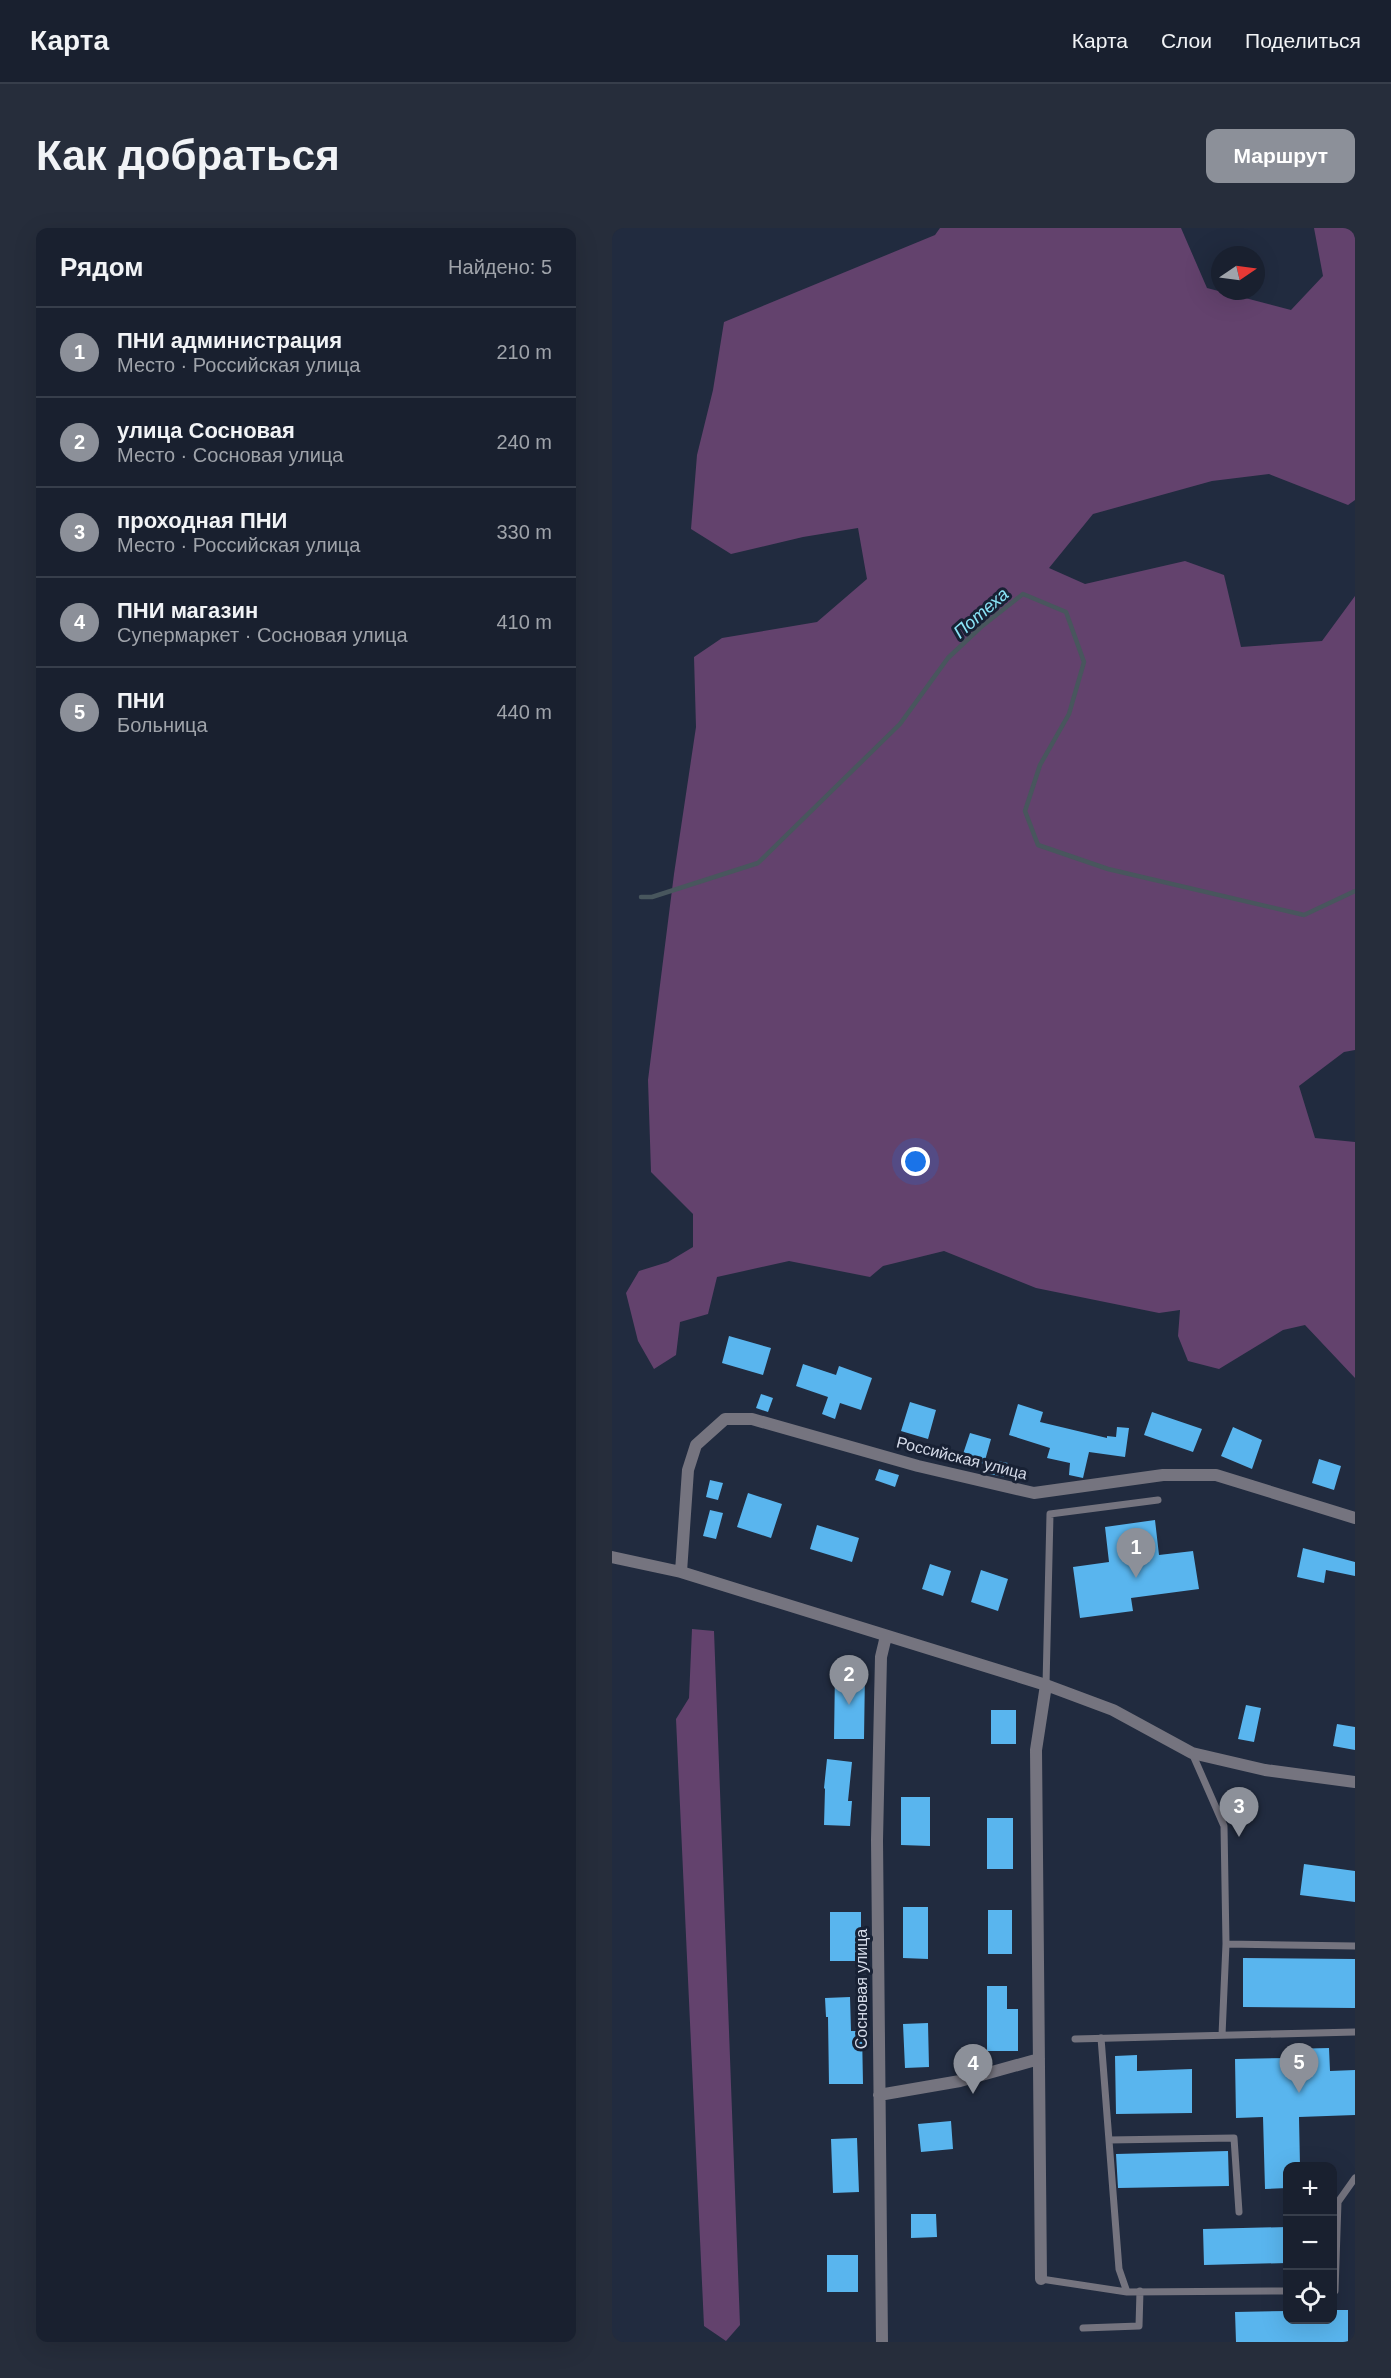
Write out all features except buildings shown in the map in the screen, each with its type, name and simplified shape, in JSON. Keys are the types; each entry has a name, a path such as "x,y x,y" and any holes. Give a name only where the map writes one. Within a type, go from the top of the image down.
{"street":[{"name":"Российская улица","path":"681,1572 688,1470 696,1446 725,1419 752,1419 918,1466 1034,1493 1163,1475 1216,1475 1355,1518"},
{"path":"612,1557 681,1572 1046,1685 1113,1710 1192,1753 1265,1770 1355,1782"},
{"name":"Сосновая улица","path":"882,2342 876,1840 881,1658 886,1636"},
{"path":"1041,2279 1036,1750 1046,1685"},
{"path":"879,2095 960,2081 1039,2059"}],"lane":[{"path":"1046,1685 1050,1514 1158,1500"},
{"path":"1192,1753 1224,1826 1226,1944 1222,2035"},
{"path":"1226,1944 1355,1946"},
{"path":"1075,2039 1355,2032"},
{"path":"1101,2038 1119,2270 1128,2292"},
{"path":"1109,2140 1234,2138 1239,2212"},
{"path":"1336,2270 1338,2202 1355,2178"},
{"path":"1041,2279 1128,2292 1283,2291"},
{"path":"1083,2328 1138,2326 1140,2291"}],"shaded area":[{"path":"940,228 1181,228 1207,288 1211,289 1211,300 1253,300 1291,310 1323,276 1314,228 1355,228 1355,500 1348,505 1269,474 1212,481 1093,514 1049,568 1085,584 1185,561 1224,575 1241,647 1322,641 1355,596 1355,1050 1344,1052 1299,1086 1315,1138 1355,1142 1355,1378 1305,1325 1283,1330 1219,1369 1188,1361 1178,1336 1180,1310 1159,1313 1036,1288 944,1251 883,1266 870,1277 789,1261 717,1277 708,1314 680,1322 676,1355 654,1369 638,1341 626,1293 639,1271 668,1262 693,1247 693,1214 651,1172 648,1080 674,874 696,727 694,657 722,638 817,622 867,579 858,528 803,537 731,554 691,529 697,455 713,390 724,322 935,235"},
{"path":"692,1629 714,1631 740,2325 726,2341 704,2326 676,1719 689,1698"}],"waterway":[{"name":"Потеха","path":"641,897 652,897 758,863 900,724 948,658 981,627 1023,594 1066,612 1084,662 1069,714 1040,765 1025,811 1038,845 1108,869 1304,915 1355,891"}],"place":[{"name":"ПНИ администрация","path":"1136,1578"},
{"name":"улица Сосновая","path":"849,1705"},
{"name":"проходная ПНИ","path":"1239,1837"},
{"name":"ПНИ","path":"1299,2093"},
{"name":"ПНИ магазин","path":"973,2094"}]}
